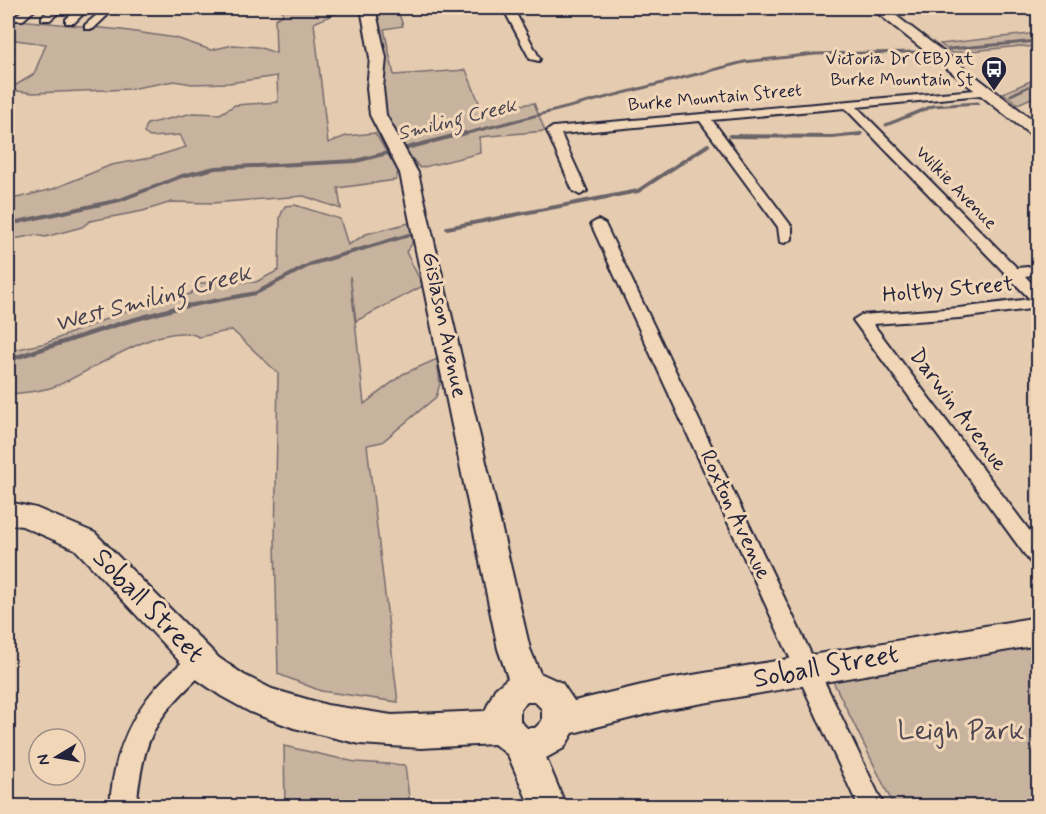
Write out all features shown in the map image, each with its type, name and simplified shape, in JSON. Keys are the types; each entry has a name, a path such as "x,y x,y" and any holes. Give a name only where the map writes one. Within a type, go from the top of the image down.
{"street":[{"path":"19,18 32,8"},
{"path":"46,18 59,8"},
{"path":"70,21 84,8"},
{"path":"89,27 110,8"},
{"name":"Gislason Avenue","path":"368,8 378,58 375,80 378,115 390,142 409,173 546,800"},
{"path":"508,8 535,59"},
{"path":"878,8 1038,130"},
{"path":"997,10 1009,8"},
{"name":"Burke Mountain Street","path":"580,190 553,131 987,92"},
{"name":"Wilkie Avenue","path":"847,104 1038,298"},
{"path":"703,117 785,227 787,233 784,239"},
{"name":"Roxton Avenue","path":"597,224 872,807"},
{"name":"Holtby Street","path":"1014,273 1038,270"},
{"name":"Holtby Street","path":"861,320 959,313 1038,303"},
{"name":"Darwin Avenue","path":"861,320 1038,557"},
{"name":"Soball Street","path":"8,513 26,516 85,541 199,662 251,695 306,716 371,730 422,732 461,728 529,715 614,705 1038,631"},
{"path":"123,807 129,757 142,724 164,693 199,662"}],"green space":[{"path":"348,8 314,23 328,143 346,136 375,133 398,171 396,180 338,188 341,209 304,196 212,203 172,202 143,211 90,221 82,227 45,237 35,235 8,240 8,200 53,189 111,165 150,158 186,147 180,135 150,137 144,133 147,124 193,113 220,114 235,105 278,102 277,76 229,83 192,84 174,81 130,89 34,93 8,90 34,74 46,44 8,39 8,19 122,30 176,38 211,50 233,45 258,47 276,53 275,19 283,15 282,10"},
{"path":"397,8 403,26 384,29 394,75 466,70 482,110 534,103 545,131 480,137 481,153 420,168 388,130 380,94 372,10"},
{"path":"1038,33 1038,48 1021,46 952,53 940,44"},
{"path":"1038,78 1038,95 1018,104 1003,93"},
{"path":"295,205 340,219 348,245 366,234 413,222 412,244 406,252 423,286 356,321 350,276 364,404 403,374 437,359 440,384 436,397 382,442 367,445 398,702 321,691 278,674 275,542 278,373 232,330 199,337 184,333 166,335 125,350 53,387 8,394 8,351 46,343 149,302 190,294 200,283 256,282 279,270 280,217 285,206"},
{"name":"Leigh Park","path":"1038,640 1038,806 894,806 830,675"},
{"path":"284,746 355,762 405,765 410,806 285,806"}],"waterway":[{"name":"Smiling Creek","path":"949,49 1038,41"},
{"name":"Smiling Creek","path":"460,135 744,62 815,54 916,52"},
{"name":"West Smiling Creek","path":"1011,95 1038,82"},
{"name":"West Smiling Creek","path":"886,125 933,106 978,103"},
{"name":"Smiling Creek","path":"8,224 120,200 182,176 215,168 356,161 465,133"},
{"name":"West Smiling Creek","path":"730,136 832,137 861,134 856,135"},
{"name":"West Smiling Creek","path":"447,228 638,191 708,145"},
{"name":"West Smiling Creek","path":"182,307 256,293 311,264 409,235"},
{"name":"West Smiling Creek","path":"8,360 122,323 187,305"}],"place":[{"name":"Victoria Dr (EB) at Burke Mountain St","path":"994,92"}]}
